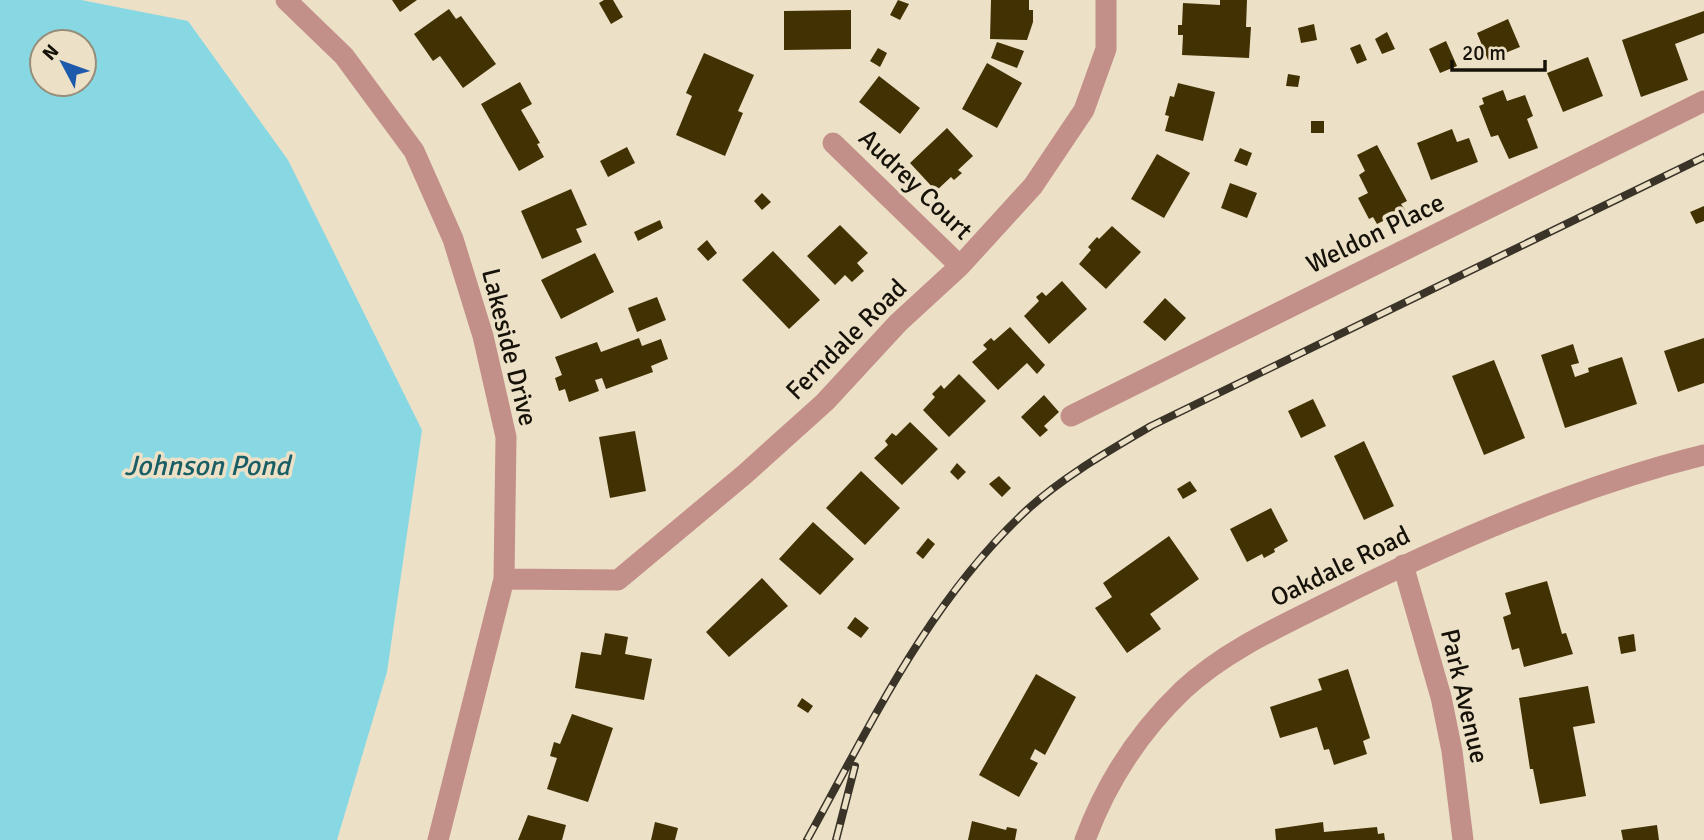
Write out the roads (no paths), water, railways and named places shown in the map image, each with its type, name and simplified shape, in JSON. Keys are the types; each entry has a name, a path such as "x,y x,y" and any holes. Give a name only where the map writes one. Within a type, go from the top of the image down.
{"street":[{"name":"Lakeside Drive","path":"286,0 344,56 414,151 453,239 483,337 506,437 504,579 438,840"},
{"name":"Ferndale Road","path":"504,579 618,580 745,474 825,402 898,323 960,265 1033,186 1084,110 1106,49 1106,0"},
{"name":"Weldon Place","path":"1071,416 1704,101"},
{"name":"Audrey Court","path":"833,143 960,265"},
{"name":"Oakdale Road","path":"1085,840 1093,817 1117,771 1152,723 1184,690 1222,659 1277,628 1403,565 1526,514 1655,467 1704,455"},
{"name":"Park Avenue","path":"1403,565 1441,697 1452,751 1463,840"}],"water":[{"name":"Johnson Pond","path":"0,0 81,0 188,21 288,160 422,430 387,672 337,840 0,840"}],"railway":[{"path":"807,840 879,708 931,623 993,545 1028,509 1056,486 1151,426 1704,157"},
{"path":"836,840 855,766"}]}
